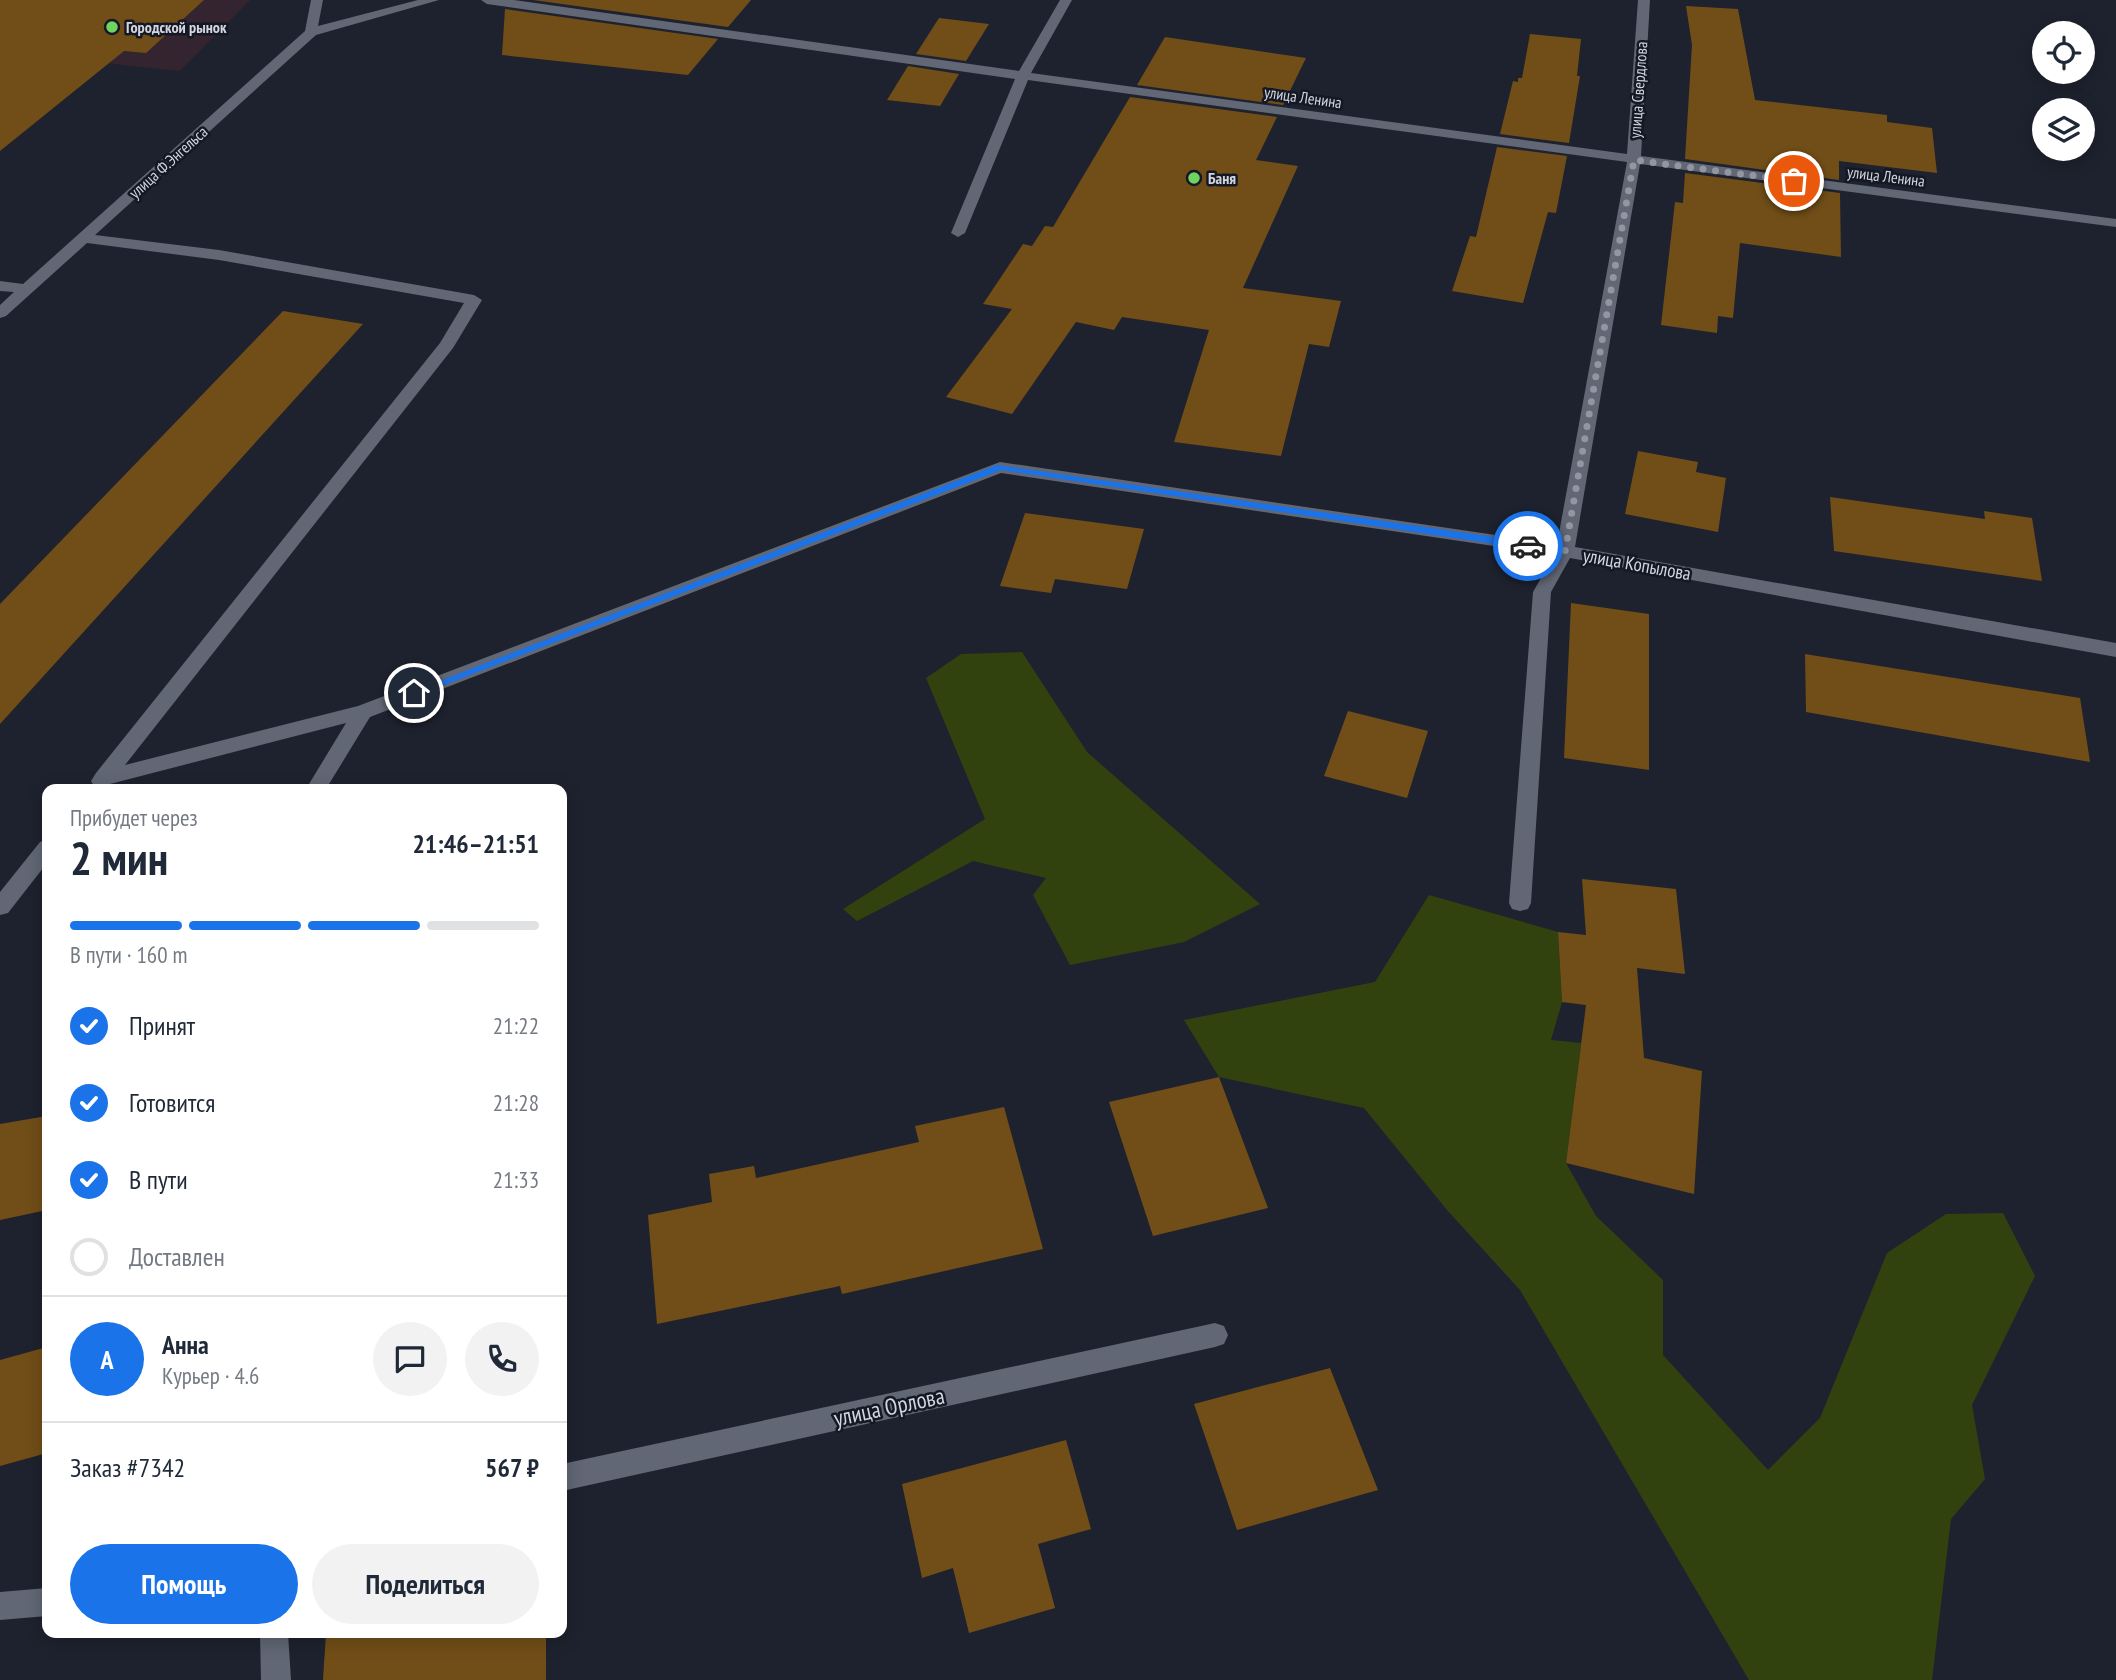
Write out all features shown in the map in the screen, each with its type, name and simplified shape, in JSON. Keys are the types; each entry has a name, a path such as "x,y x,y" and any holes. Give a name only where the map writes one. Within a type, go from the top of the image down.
{"street":[{"path":"317,0 311,32 433,0"},
{"name":"улица Ленина","path":"487,0 1634,160 2116,223"},
{"path":"958,233 1024,74 1066,0"},
{"name":"улица Свердлова","path":"1520,903 1542,592 1565,551 1634,160 1644,0"},
{"name":"улица Ф.Энгельса","path":"0,313 311,32"},
{"path":"85,238 219,255 474,300 447,345 98,784"},
{"path":"0,286 27,289"},
{"name":"улица Копылова","path":"98,784 363,712 1000,467 1565,551 2116,650"},
{"path":"319,784 363,712"},
{"path":"0,908 42,854"},
{"name":"улица Орлова","path":"567,1477 1215,1335"},
{"path":"0,1606 42,1602"},
{"path":"274,1638 276,1680"}],"shaded area":[{"name":"Городской рынок","path":"0,0 250,0 180,71 0,52"}],"green space":[{"path":"1022,652 1087,752 1260,904 1184,942 1070,965 1033,895 1046,878 973,861 857,921 843,909 985,819 926,678 961,654"},
{"path":"1429,895 1558,932 1562,1002 1551,1040 1581,1043 1566,1163 1596,1216 1663,1280 1663,1355 1768,1470 1820,1418 1887,1253 1946,1214 2003,1213 2035,1276 1972,1405 1985,1479 1951,1519 1932,1680 1749,1680 1520,1290 1447,1210 1364,1108 1219,1077 1184,1020 1375,982"}],"building":[{"name":"Городской рынок","path":"0,0 204,0 146,53 124,51 0,151"},
{"path":"533,0 751,0 728,27"},
{"path":"1686,6 1738,9 1755,100 1887,115 1887,122 1932,128 1937,173 1839,161 1839,180 1685,159 1692,45"},
{"path":"505,9 718,39 688,75 502,55"},
{"path":"939,18 989,24 966,61 916,54"},
{"path":"1530,34 1581,39 1577,76 1580,76 1569,143 1500,134 1513,81 1518,82 1518,78 1522,78"},
{"path":"1165,37 1306,58 1283,105 1137,85"},
{"path":"908,66 959,74 940,106 887,100"},
{"path":"1130,97 1277,117 1256,160 1298,166 1243,288 1341,301 1329,347 1309,344 1281,456 1174,442 1209,330 1122,317 1114,330 1076,322 1012,414 946,397 1012,309 983,304 1023,244 1032,246 1045,226 1053,227"},
{"path":"1497,147 1567,156 1556,213 1548,212 1523,303 1452,291 1470,236 1476,237"},
{"path":"1685,173 1840,193 1841,257 1740,243 1733,318 1718,316 1717,333 1661,325 1675,202 1683,203"},
{"path":"283,311 363,324 0,724 0,604"},
{"path":"1638,451 1698,462 1696,472 1726,478 1718,532 1625,514"},
{"path":"1830,497 1985,519 1984,511 2032,518 2042,581 1834,551"},
{"path":"1025,513 1144,529 1127,589 1055,579 1051,593 1000,586"},
{"path":"1571,603 1649,614 1649,770 1564,758"},
{"path":"1805,654 2080,698 2090,762 1806,712"},
{"path":"1348,711 1428,731 1407,798 1324,776"},
{"path":"1582,879 1676,889 1685,974 1637,968 1644,1058 1702,1071 1694,1194 1566,1163 1586,1005 1562,1002 1558,932 1586,935"},
{"path":"1219,1077 1268,1208 1153,1236 1109,1102"},
{"path":"1004,1107 1043,1249 842,1294 840,1286 657,1324 648,1215 712,1202 709,1174 754,1166 756,1178 919,1142 915,1126"},
{"path":"42,1117 42,1211 0,1220 0,1124"},
{"path":"42,1348 42,1454 0,1466 0,1360"},
{"path":"1330,1368 1378,1490 1237,1530 1194,1404"},
{"path":"1066,1440 1091,1529 1038,1544 1055,1608 969,1633 953,1568 922,1578 902,1484"},
{"path":"326,1638 546,1638 546,1680 323,1680"}],"way so far":[{"path":"1528,546 1565,551 1634,160 1794,181"}],"place":[{"name":"Городской рынок","path":"112,27"},
{"name":"Баня","path":"1194,178"}],"route":[{"path":"414,693 1000,467 1528,546"}]}
